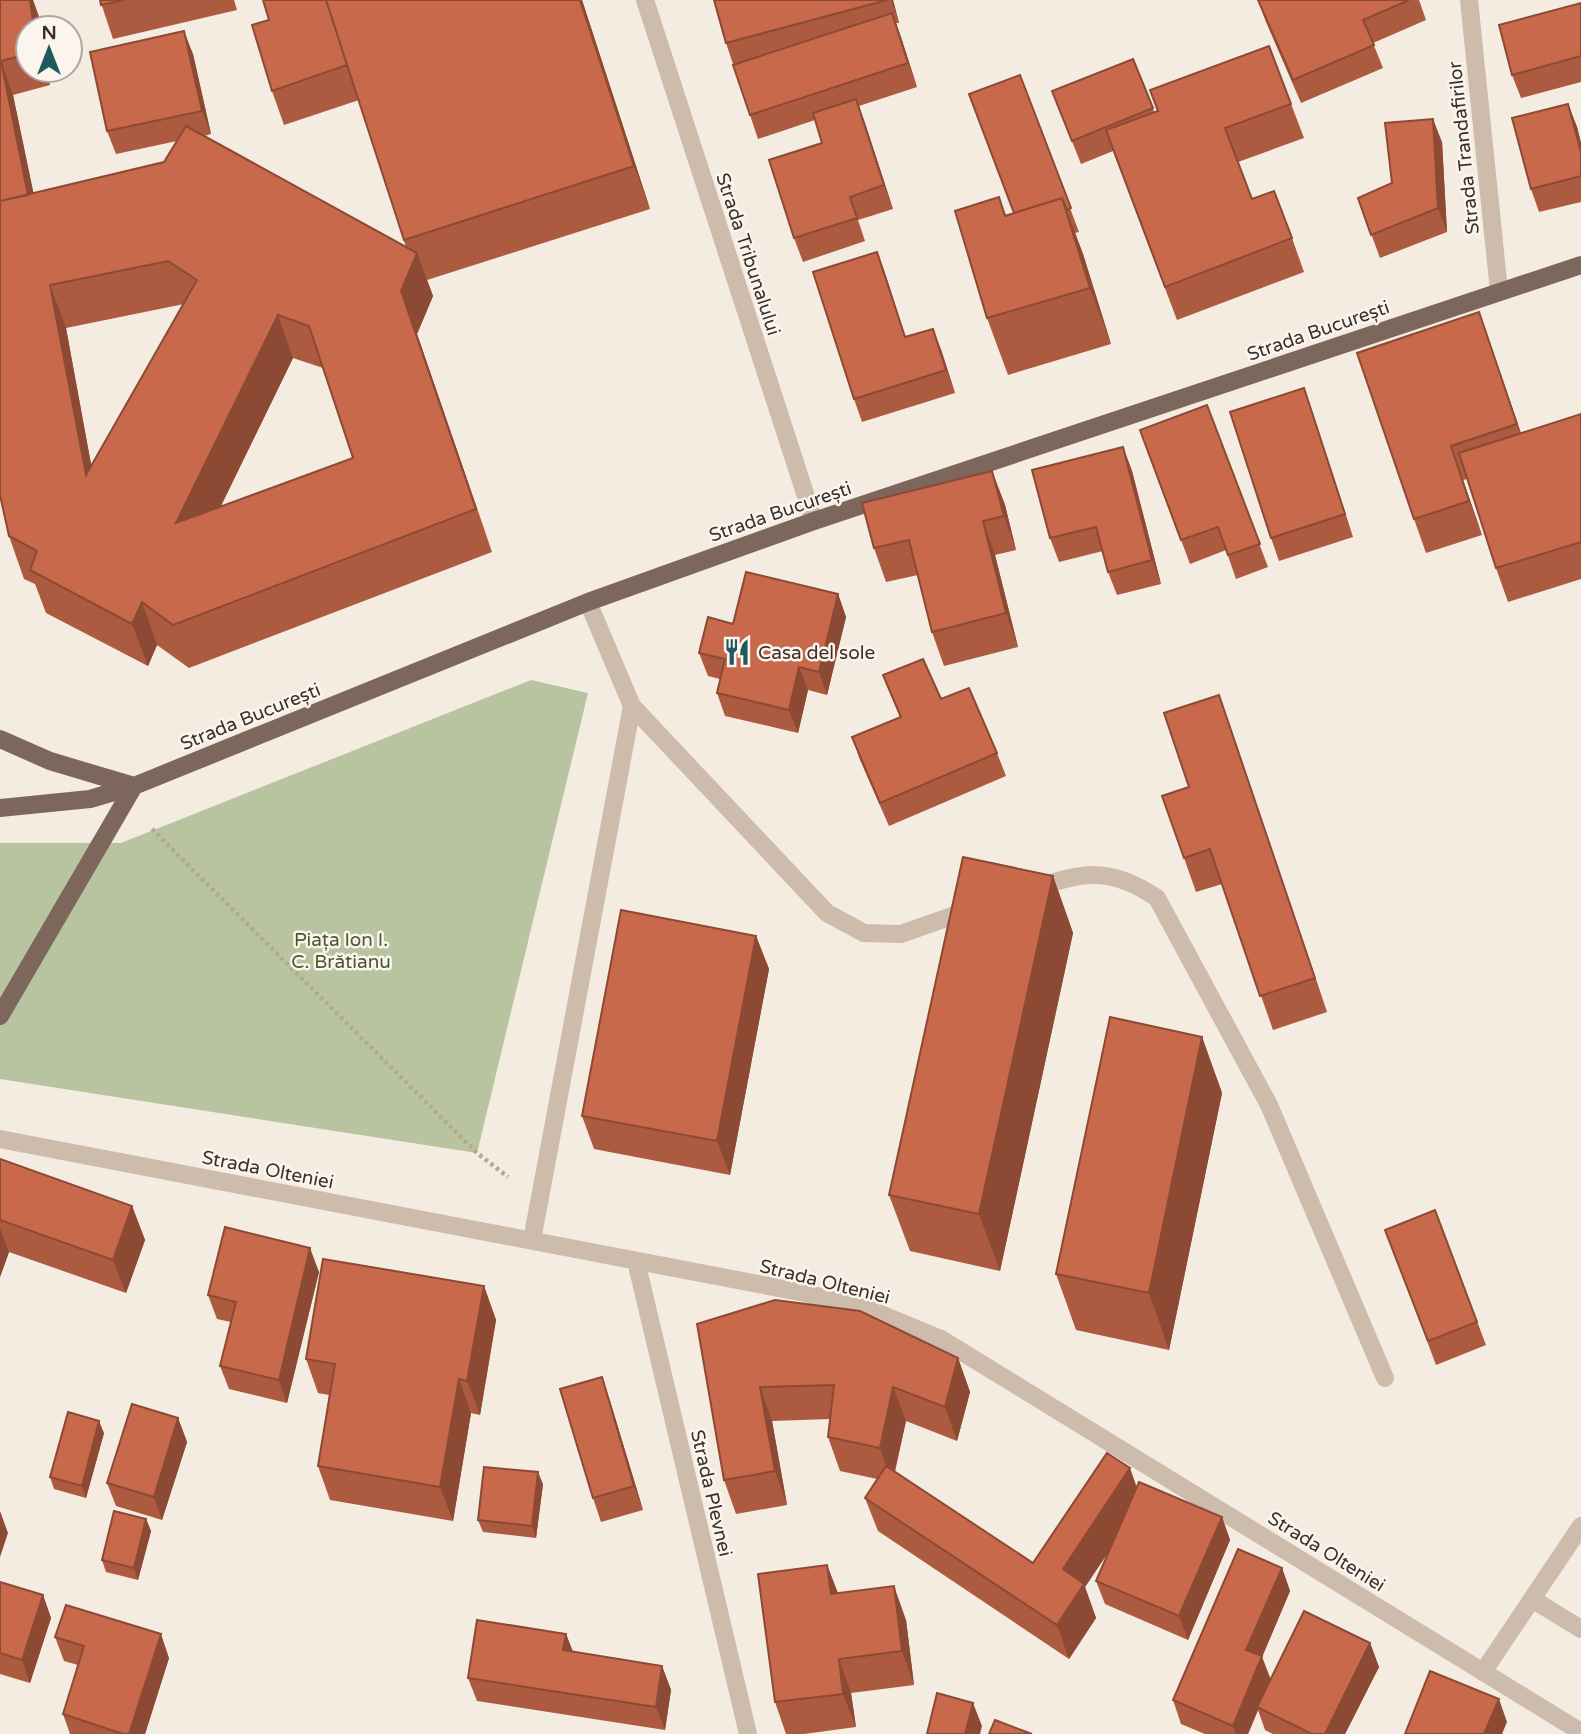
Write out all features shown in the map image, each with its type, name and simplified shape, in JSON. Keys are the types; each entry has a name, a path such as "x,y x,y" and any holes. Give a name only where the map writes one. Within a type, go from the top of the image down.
{"main road":[{"name":"Strada București","path":"0,808 90,799 134,786 589,602 814,521 1581,265"},
{"path":"0,739 50,761 134,786 0,1016"}],"street":[{"name":"Strada Tribunalului","path":"645,0 814,521"},
{"name":"Strada Trandafirilor","path":"1469,0 1499,291"},
{"path":"589,602 632,706 827,913 864,933 901,934 992,902"},
{"path":"532,1240 632,706"},
{"path":"1017,894 1067,877 1098,874 1131,881 1157,898 1269,1105 1385,1378"},
{"name":"Strada Olteniei","path":"0,1139 805,1293 872,1310 941,1339 1581,1732"},
{"name":"Strada Plevnei","path":"636,1261 748,1734"},
{"path":"1483,1672 1581,1526"},
{"path":"1532,1599 1581,1629"}],"path":[{"path":"134,786 153,831 477,1153 540,1200"}],"green space":[{"name":"Piața Ion I. C. Brătianu","path":"531,680 588,693 477,1153 0,1079 0,843 121,843"}],"building":[{"path":"0,0 30,0 32,14 14,14 14,58 1,61 28,195 0,201"},
{"path":"100,0 124,0 101,5"},
{"path":"263,0 326,0 347,65 272,91 252,25 269,20"},
{"path":"326,0 580,0 634,166 404,240"},
{"path":"714,0 887,0 726,43"},
{"path":"1258,0 1409,0 1363,20 1374,45 1293,80"},
{"path":"1581,3 1581,56 1512,75 1499,25"},
{"path":"892,13 908,63 750,115 733,65"},
{"path":"184,31 202,111 107,131 90,52"},
{"path":"1269,46 1291,104 1225,128 1252,199 1274,191 1292,238 1165,287 1106,130 1158,111 1150,90"},
{"path":"1133,59 1153,108 1072,141 1052,91"},
{"path":"1020,75 1071,208 1067,210 1062,198 1014,213 969,94"},
{"path":"856,99 884,185 850,197 857,218 794,238 769,160 822,143 813,113"},
{"path":"1568,104 1581,152 1581,176 1531,189 1512,118"},
{"path":"1433,119 1438,208 1371,235 1358,198 1392,183 1385,123"},
{"path":"186,126 417,253 401,291 476,509 173,625 142,602 132,624 30,570 37,551 9,536 0,495 0,201 164,162","holes":["168,261 197,280 86,475 50,285","278,315 309,326 353,458 176,523"]},
{"path":"999,197 1005,216 1062,198 1090,288 987,318 955,211"},
{"path":"877,252 905,337 933,329 946,370 854,399 813,272"},
{"path":"1479,312 1517,424 1451,446 1469,501 1414,519 1357,353"},
{"path":"1304,388 1345,514 1271,538 1230,412"},
{"path":"1207,405 1260,544 1228,555 1218,527 1181,540 1140,430"},
{"path":"1581,414 1581,542 1496,568 1459,453"},
{"path":"1123,447 1152,560 1108,572 1096,527 1050,538 1032,470"},
{"path":"992,471 1004,516 983,521 1006,613 932,632 909,540 874,548 862,503"},
{"path":"746,572 838,594 819,672 799,667 789,710 717,693 725,659 699,653 708,617 733,624"},
{"path":"923,659 941,699 969,688 997,753 880,803 852,737 901,717 883,675"},
{"path":"1219,695 1315,978 1260,996 1210,849 1184,858 1162,796 1189,787 1164,713"},
{"path":"963,857 1053,876 979,1214 889,1195"},
{"path":"621,910 756,936 717,1141 582,1116"},
{"path":"1110,1017 1202,1037 1149,1293 1056,1274"},
{"path":"0,1159 132,1206 113,1260 0,1220"},
{"path":"1435,1210 1477,1322 1428,1341 1385,1230"},
{"path":"225,1227 310,1248 279,1380 220,1366 236,1302 208,1295"},
{"path":"323,1259 484,1286 467,1381 459,1379 440,1487 318,1466 335,1364 306,1359"},
{"path":"775,1300 860,1311 958,1358 945,1407 893,1387 880,1448 828,1437 834,1385 760,1387 775,1471 724,1480 697,1324"},
{"path":"602,1377 634,1486 593,1498 560,1389"},
{"path":"132,1404 178,1418 154,1497 107,1483"},
{"path":"68,1412 99,1421 82,1486 50,1477"},
{"path":"1107,1453 1130,1468 1063,1569 1084,1584 1057,1625 865,1498 886,1466 1033,1563"},
{"path":"484,1467 538,1472 532,1526 478,1520"},
{"path":"1139,1482 1222,1517 1179,1616 1096,1581"},
{"path":"114,1511 146,1519 134,1568 102,1560"},
{"path":"1238,1549 1282,1568 1246,1650 1262,1656 1233,1726 1173,1700"},
{"path":"827,1565 831,1594 894,1586 902,1651 839,1659 843,1694 775,1702 758,1574"},
{"path":"0,1582 43,1595 22,1660 0,1653"},
{"path":"66,1605 161,1634 129,1734 63,1714 84,1646 55,1637"},
{"path":"1304,1611 1370,1643 1325,1734 1312,1734 1257,1707"},
{"path":"477,1620 566,1634 563,1650 662,1666 656,1707 468,1678"},
{"path":"1430,1671 1499,1699 1484,1734 1405,1734"},
{"path":"937,1693 973,1703 965,1734 927,1734"},
{"path":"995,1720 1032,1734 989,1734"}],"place":[{"name":"Casa del sole","path":"737,652"}]}
